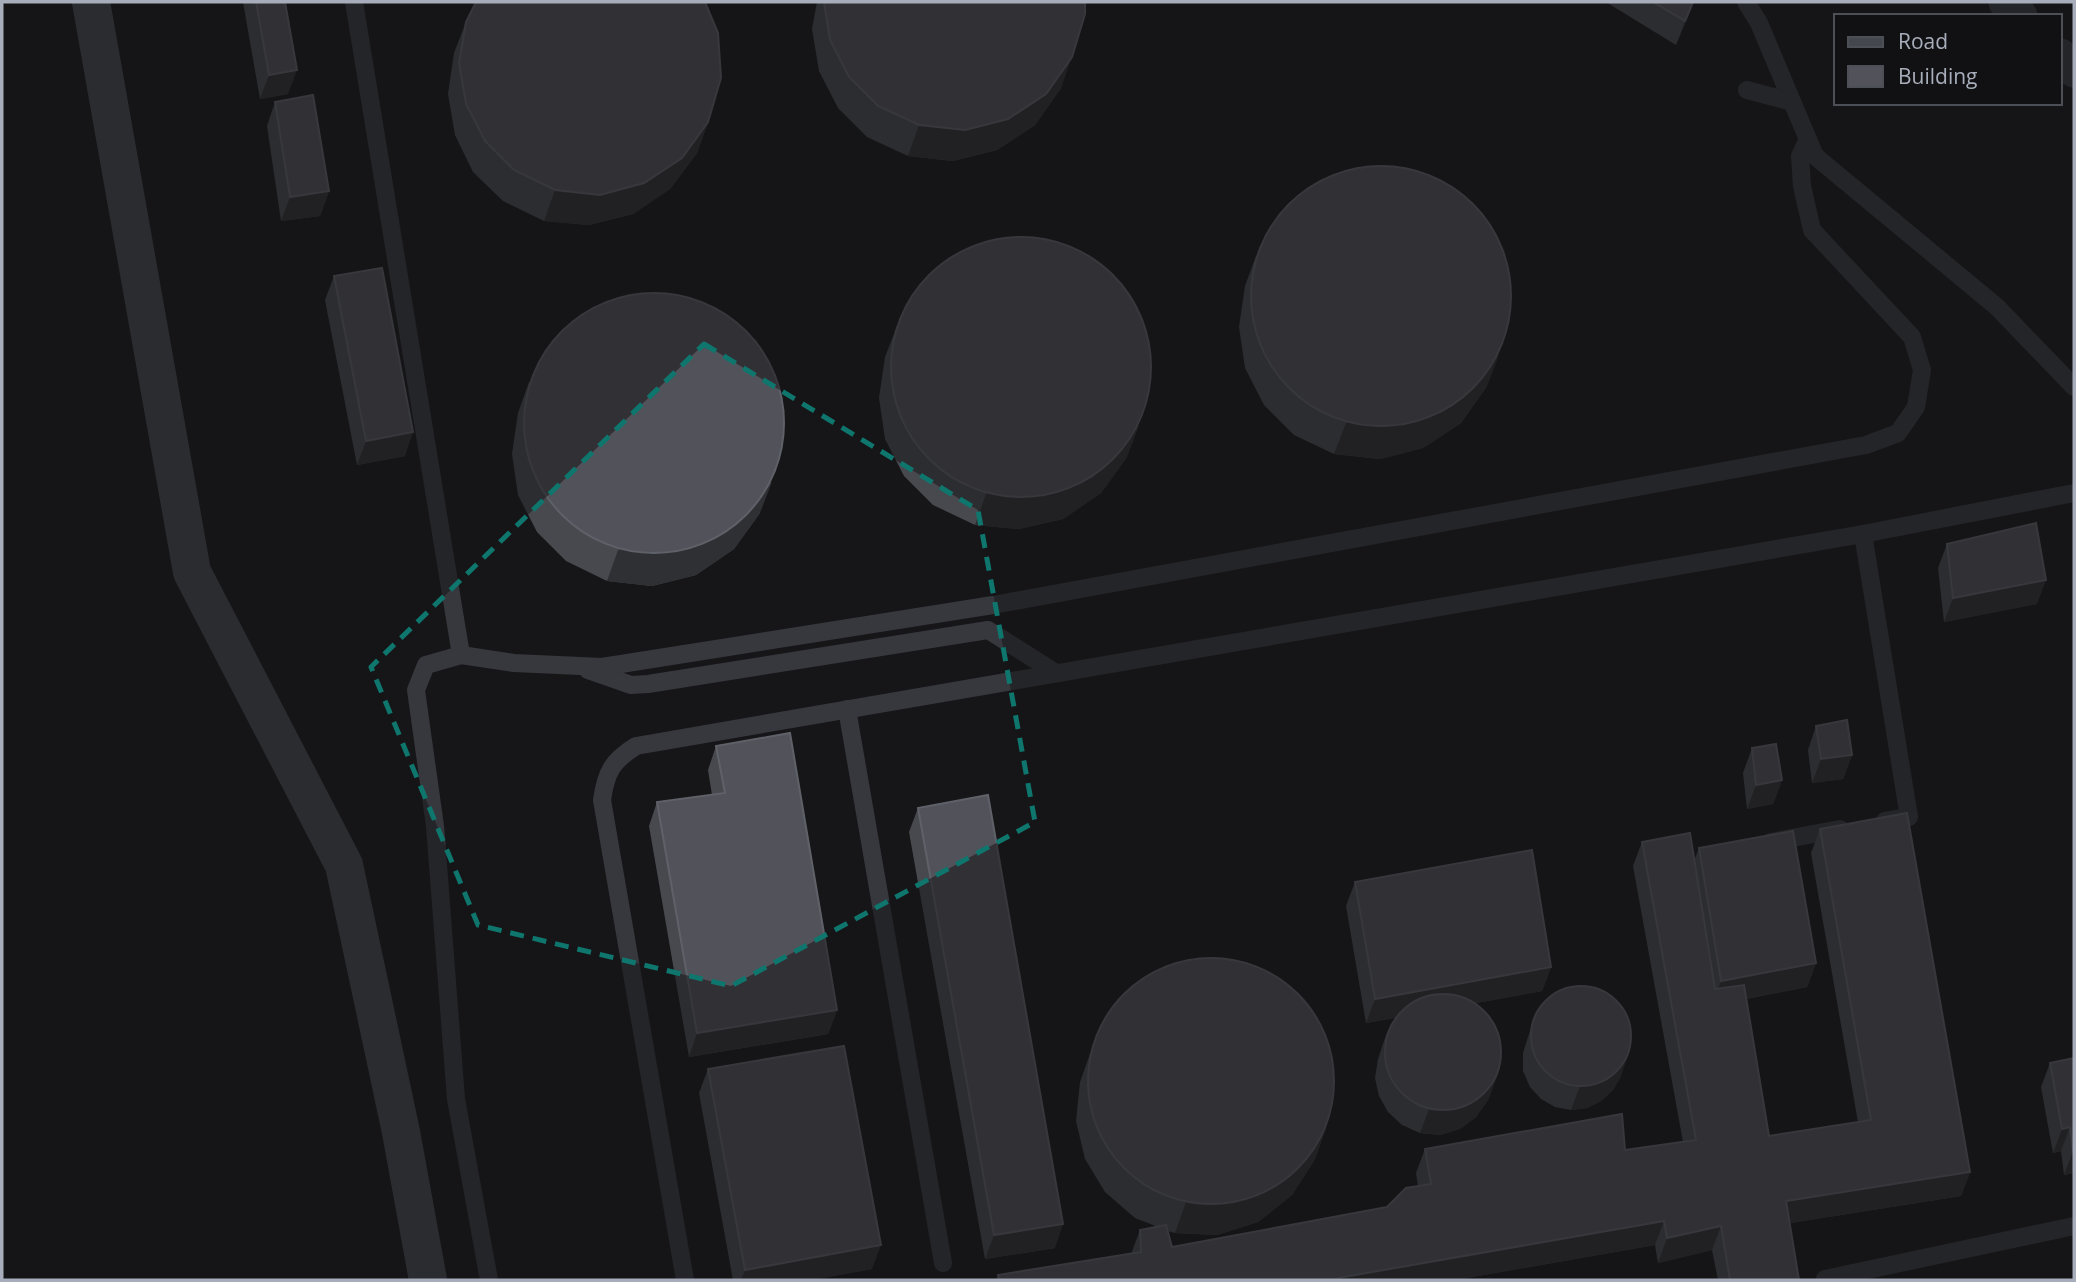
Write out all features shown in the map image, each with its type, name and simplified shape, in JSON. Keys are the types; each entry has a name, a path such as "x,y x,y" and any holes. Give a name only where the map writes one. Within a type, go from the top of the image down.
{"main road":[{"path":"91,2 192,572 344,865 401,1132 428,1280"}],"lane":[{"path":"354,2 461,655"},
{"path":"1746,2 1759,23 1815,156 1997,307 2074,387"},
{"path":"1747,90 1792,102"},
{"path":"489,1280 456,1099 435,826 416,690 426,665 461,655 514,663 602,667 993,605 1866,445 1898,433 1916,407 1922,370 1912,337 1812,230 1802,186 1800,156 1808,139"},
{"path":"685,1280 602,800 605,778 618,757 636,746 1863,534 2074,493"},
{"path":"1760,844 1909,817 1863,534"},
{"path":"575,666 631,685 648,684 988,630 1056,673"},
{"path":"847,709 943,1263"},
{"path":"1825,1279 2074,1226"}],"highlighted area":[{"path":"704,344 978,510 1035,822 731,986 478,925 371,667"}],"building":[{"path":"256,2 285,2 297,70 269,75"},
{"path":"476,2 705,2 718,33 721,78 708,122 682,158 644,183 600,195 555,190 514,170 485,141 466,104 459,63 466,22"},
{"path":"824,2 1085,2 1085,14 1072,57 1046,94 1008,119 965,130 919,125 878,106 849,77 830,40"},
{"path":"1653,2 1693,2 1685,21"},
{"path":"313,95 329,191 290,197 275,102"},
{"path":"1368,166 1394,166 1419,171 1442,181 1464,195 1482,213 1506,258 1511,296 1506,334 1496,357 1482,379 1464,397 1419,421 1394,426 1368,426 1343,421 1320,411 1298,397 1280,379 1256,334 1251,309 1251,283 1256,258 1266,235 1280,213 1298,195 1343,171"},
{"path":"1008,237 1034,237 1059,242 1082,252 1104,266 1122,284 1146,329 1151,367 1146,405 1136,428 1122,450 1104,468 1059,492 1034,497 1008,497 983,492 960,482 938,468 920,450 896,405 891,380 891,354 896,329 906,306 920,284 938,266 983,242"},
{"path":"382,268 413,432 366,441 334,276"},
{"path":"641,293 667,293 692,298 715,308 737,322 755,340 779,385 784,423 779,461 769,484 755,506 737,524 692,548 667,553 641,553 616,548 593,538 571,524 553,506 529,461 524,436 524,410 529,385 539,362 553,340 571,322 616,298"},
{"path":"2036,523 2046,580 1953,598 1947,544"},
{"path":"1847,720 1852,755 1821,759 1816,726"},
{"path":"790,733 837,1010 697,1033 657,802 725,793 716,746"},
{"path":"1776,744 1782,780 1756,785 1752,748"},
{"path":"988,795 1063,1224 994,1235 918,808"},
{"path":"1907,813 1970,1172 1786,1201 1799,1280 1730,1280 1721,1226 1667,1238 1664,1221 1338,1280 999,1280 998,1275 1141,1252 1140,1230 1166,1225 1172,1247 1387,1207 1406,1188 1431,1184 1425,1149 1622,1114 1625,1150 1696,1140 1642,842 1690,833 1715,989 1744,985 1769,1136 1871,1120 1820,829"},
{"path":"1793,831 1816,963 1721,981 1699,848"},
{"path":"1532,850 1551,967 1375,999 1355,882"},
{"path":"1211,958 1258,968 1279,979 1298,994 1313,1013 1324,1034 1334,1081 1324,1128 1313,1149 1298,1168 1279,1183 1258,1194 1211,1204 1164,1194 1143,1183 1124,1168 1109,1149 1098,1128 1088,1081 1098,1034 1109,1013 1124,994 1143,979 1164,968"},
{"path":"1581,986 1609,994 1623,1008 1631,1036 1623,1064 1609,1078 1581,1086 1553,1078 1539,1064 1531,1036 1539,1008 1553,994"},
{"path":"1443,994 1465,998 1484,1011 1497,1030 1501,1052 1497,1074 1484,1093 1465,1106 1443,1110 1421,1106 1402,1093 1389,1074 1385,1052 1389,1030 1402,1011 1421,998"},
{"path":"844,1046 881,1245 745,1270 708,1069"},
{"path":"2074,1058 2073,1151 2070,1127 2062,1129 2050,1063"}]}
